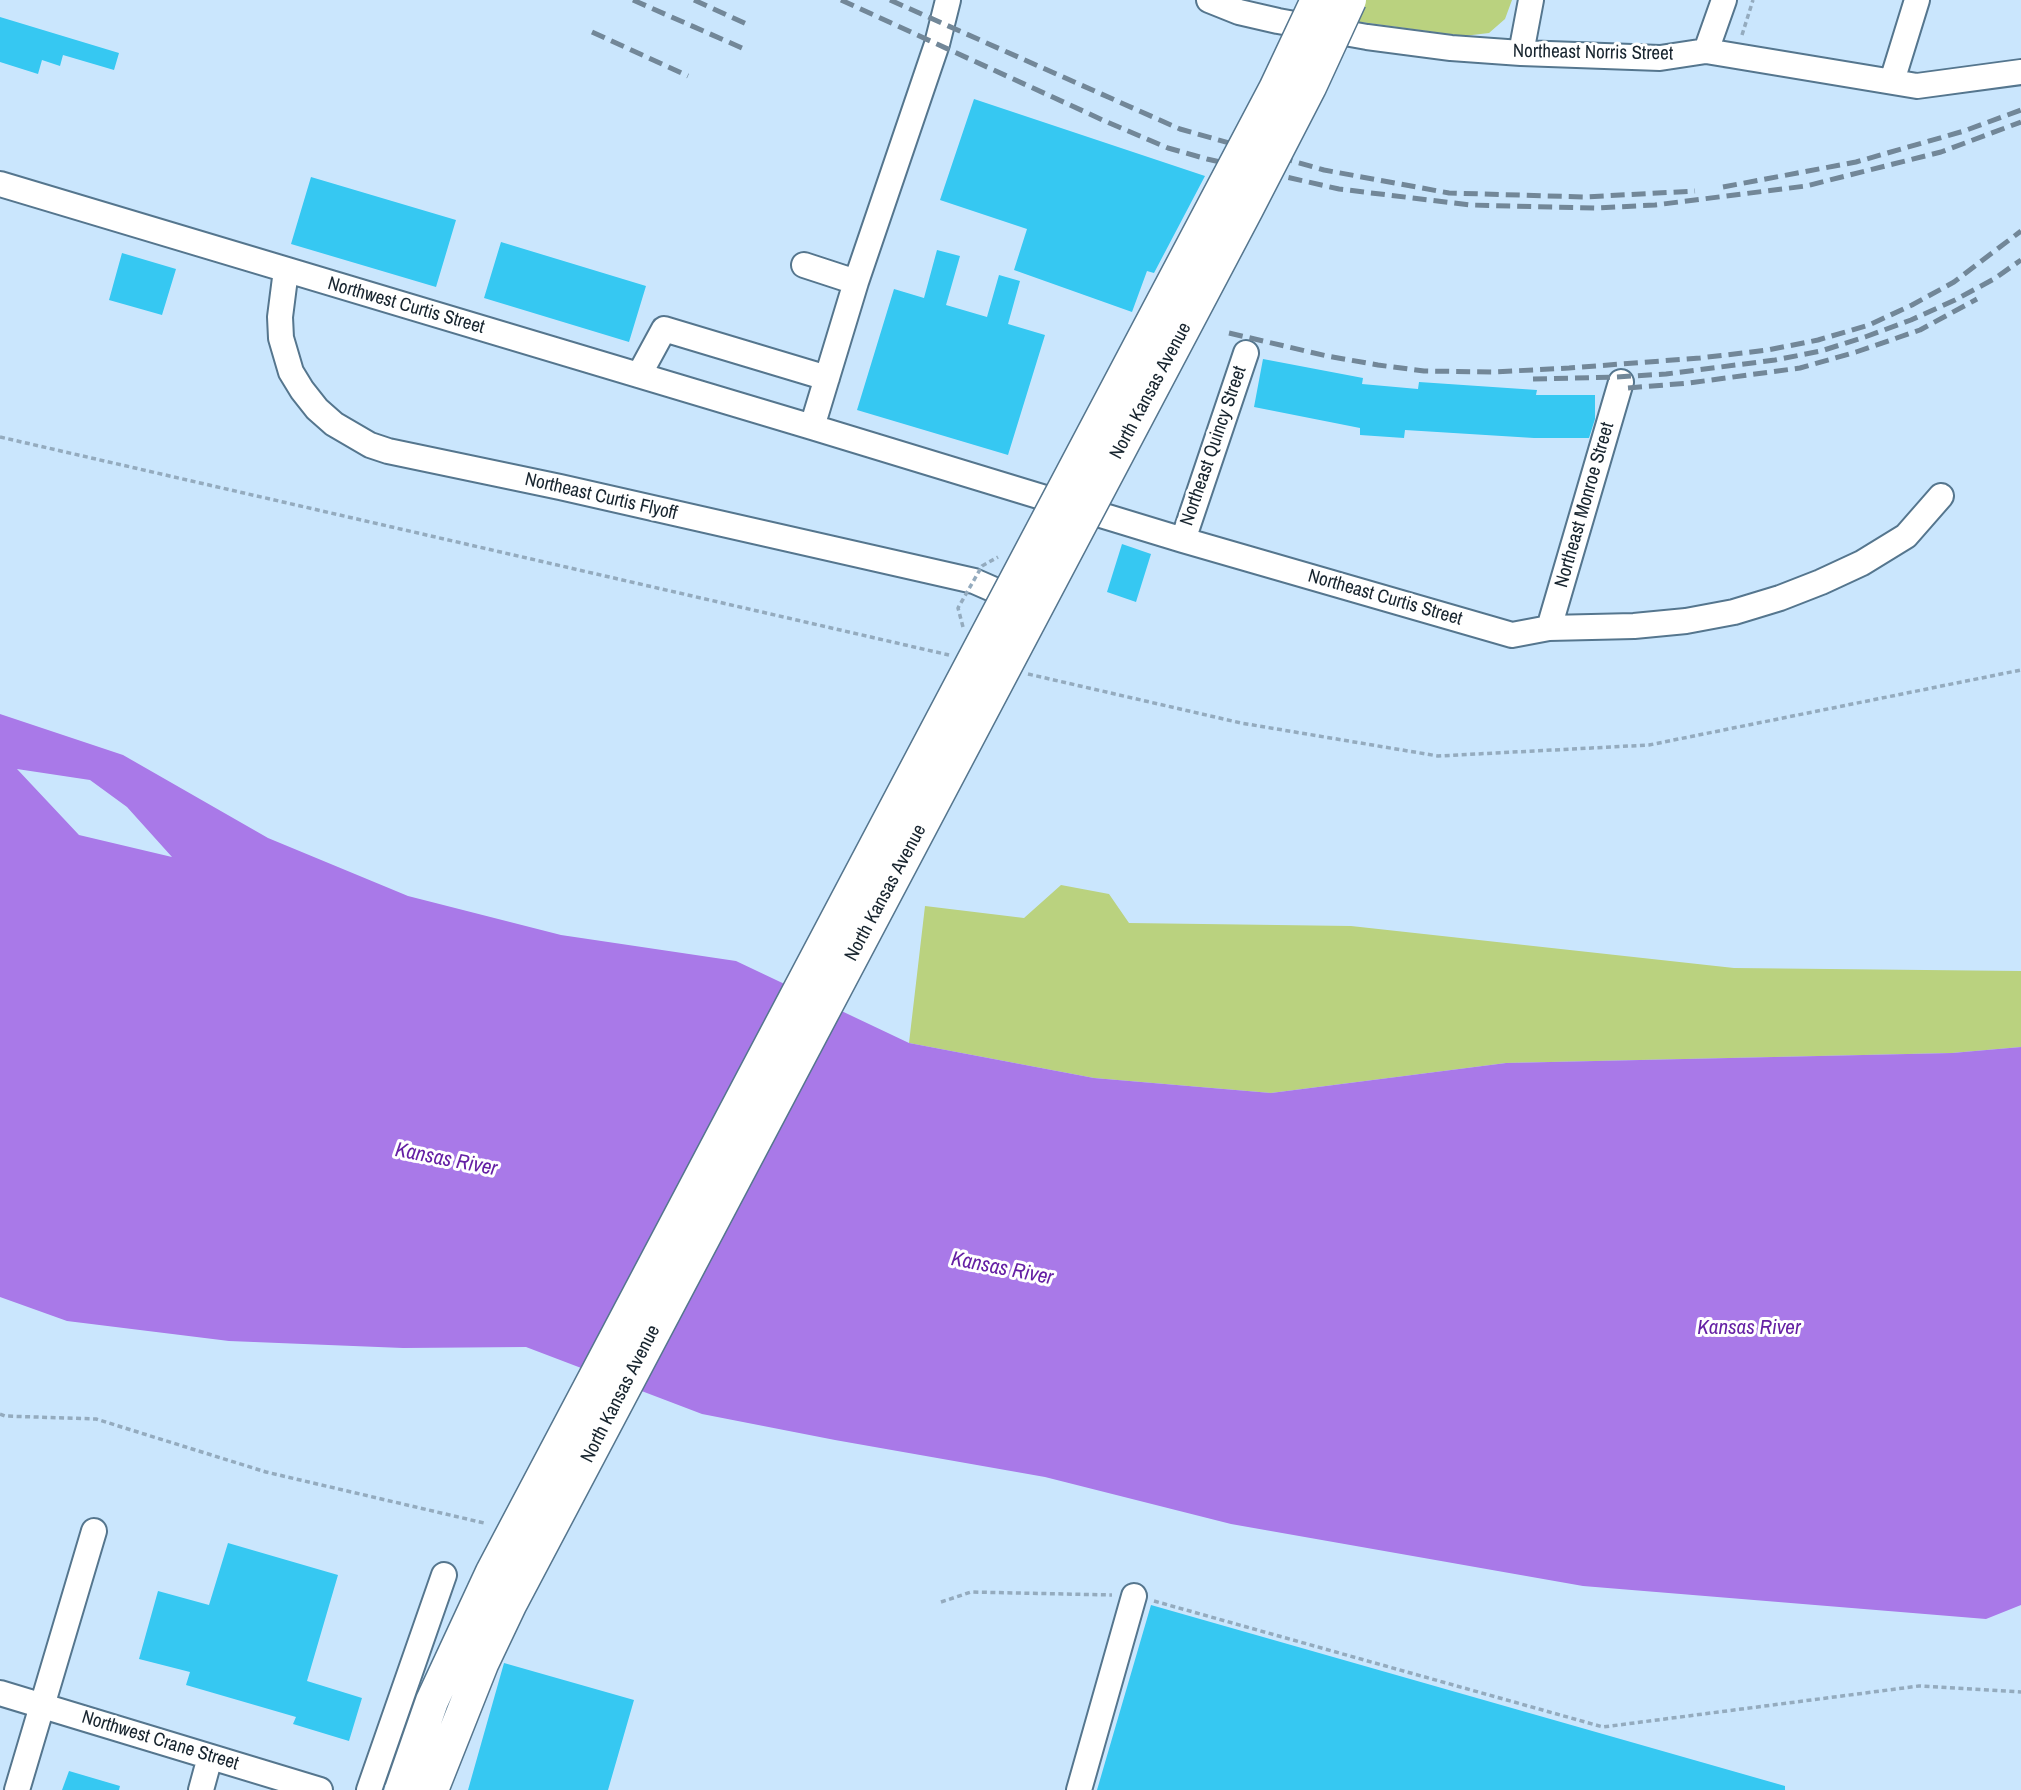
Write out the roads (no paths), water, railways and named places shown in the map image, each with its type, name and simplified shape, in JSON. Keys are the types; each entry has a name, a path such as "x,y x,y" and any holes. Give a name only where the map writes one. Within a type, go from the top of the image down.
{"main road":[{"name":"North Kansas Avenue","path":"432,1790 482,1664 512,1603 1022,602 1317,0"},
{"name":"North Kansas Avenue","path":"401,1790 432,1701 492,1572 1022,602 1310,87 1350,0"}],"street":[{"path":"812,426 856,282 937,44 948,0"},
{"name":"Northeast Norris Street","path":"1209,0 1240,12 1278,21 1354,35 1451,48 1660,58 1706,51 1917,86 2021,72"},
{"path":"1521,53 1531,0"},
{"path":"1706,51 1724,0"},
{"path":"1892,81 1917,0"},
{"name":"Northwest Curtis Street","path":"0,184 812,426"},
{"path":"804,265 856,282"},
{"name":"Northeast Curtis Flyoff","path":"286,270 280,317 281,338 291,372 317,409 334,424 370,445 974,582 1022,602"},
{"path":"639,375 664,329 827,377"},
{"name":"Northeast Quincy Street","path":"1183,540 1246,353"},
{"name":"Northeast Monroe Street","path":"1549,628 1620,382"},
{"name":"Northeast Curtis Street","path":"812,426 1183,540 1512,635 1549,628 1634,626 1686,621 1734,612 1780,598 1862,563 1906,536 1941,496"},
{"path":"17,1790 94,1531"},
{"path":"369,1790 444,1575"},
{"path":"1079,1790 1133,1596"},
{"name":"Northwest Crane Street","path":"0,1693 320,1790"},
{"path":"201,1790 210,1757"}],"water":[{"name":"Kansas River","path":"0,714 123,755 268,838 408,896 561,935 736,961 909,1043 1094,1078 1271,1093 1506,1063 1952,1053 2021,1047 2021,1605 1986,1619 1583,1586 1231,1524 1045,1477 702,1414 526,1347 403,1348 229,1341 67,1321 0,1297","holes":["17,769 90,780 127,807 172,857 79,835"]}],"railway":[{"path":"633,0 742,48"},
{"path":"694,0 751,26"},
{"path":"841,0 1168,148 1339,189 1470,205 1595,208 1655,205 1806,186 1941,152 2021,122"},
{"path":"890,0 1180,129 1324,170 1449,193 1585,197 1695,191"},
{"path":"592,32 688,76"},
{"path":"1723,187 1856,162 1964,131 2021,110"},
{"path":"1229,333 1327,356 1424,371 1493,372 1569,368 1768,350 1818,340 1869,325 1912,305 1954,282 2021,231"},
{"path":"1533,379 1666,374 1775,360 1821,351 1911,320 1955,300 1994,279 2021,260"},
{"path":"1628,388 1800,368 1920,330 1977,299"}]}
